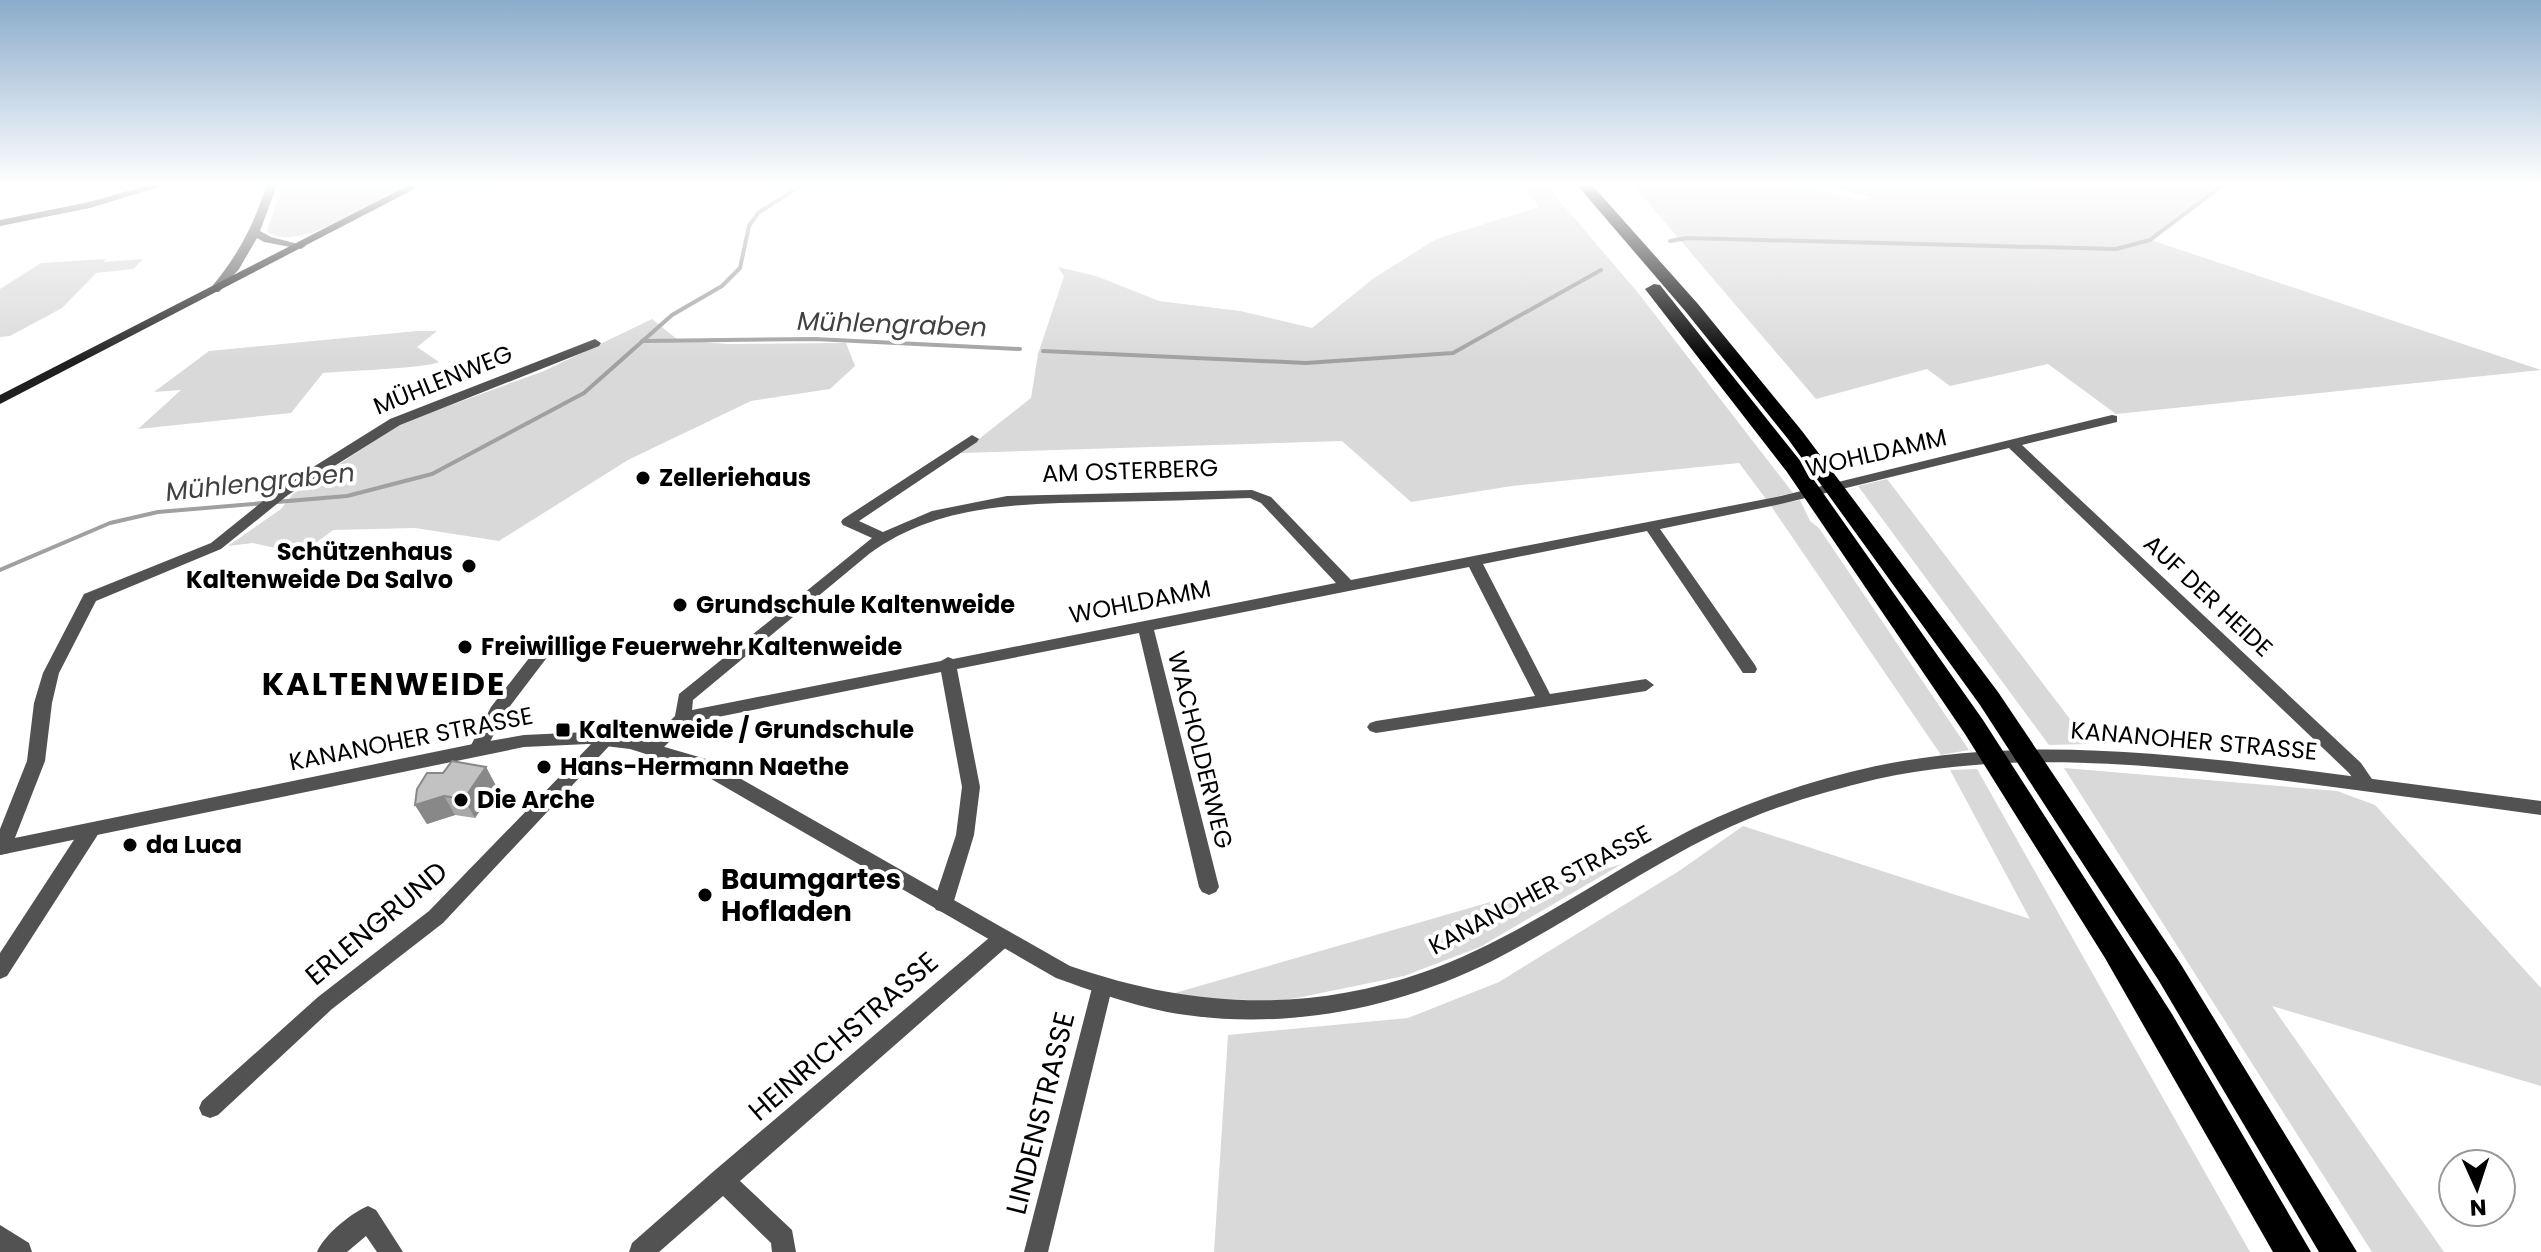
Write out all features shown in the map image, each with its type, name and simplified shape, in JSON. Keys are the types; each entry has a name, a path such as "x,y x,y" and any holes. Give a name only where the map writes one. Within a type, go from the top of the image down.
{"highway":[{"path":"1615,243 1824,490 2190,1006 2339,1252"},
{"path":"1635,243 1687,303 2012,756 2293,1252"}],"main road":[{"path":"0,400 305,243"}],"street":[{"path":"215,290 236,269 250,243"},
{"path":"259,243 269,251 296,248"},
{"name":"MÜHLENWEG","path":"1,848 36,761 43,703 51,673 90,598 216,546 270,502 395,422 595,343"},
{"name":"WOHLDAMM","path":"683,718 1781,500 2112,419"},
{"path":"883,537 848,522 972,439"},
{"name":"AUF DER HEIDE","path":"2014,445 2355,768 2367,785"},
{"name":"AM OSTERBERG","path":"683,718 685,698 883,537 937,514 1007,500 1237,492 1266,500 1347,586"},
{"path":"1650,525 1749,669"},
{"path":"1474,561 1544,698"},
{"name":"WACHOLDERWEG","path":"1145,626 1209,887"},
{"path":"478,749 497,711 553,639"},
{"path":"943,904 965,835 971,787 948,663"},
{"path":"1376,727 1534,704 1544,698 1646,685"},
{"path":"651,749 683,718"},
{"name":"KANANOHER STRASSE","path":"1,848 478,749 545,740 605,740 651,749 700,764 1063,972 1102,988 1179,1007 1247,1011 1355,1000 1430,978 1479,957 1686,840 1748,811 1808,790 1881,772 1963,759 2013,754 2138,758 2541,808"},
{"name":"ERLENGRUND","path":"210,1108 325,1003 436,917 605,740"},
{"path":"0,970 90,831"},
{"name":"HEINRICHSTRASSE","path":"641,1252 1003,938"},
{"name":"LINDENSTRASSE","path":"1036,1252 1102,988"},
{"path":"722,1179 783,1238 784,1252"},
{"path":"329,1252 368,1218 391,1252"},
{"path":"0,1237 20,1252"}],"shaded area":[{"path":"1429,243 1596,243 1639,294 1793,493 1766,499 1739,463 1512,486 1411,502 1342,441 961,453 1031,398 1038,354 1064,276 1058,267 1096,276 1159,301 1240,311 1312,328 1374,278"},
{"path":"1683,243 2161,243 2541,370 2116,414 2048,364 1950,386 1927,369 1816,399"},
{"path":"105,259 104,262 143,259 133,269 96,273 62,308 10,336 0,337 0,289 41,263"},
{"path":"652,319 678,340 727,344 846,343 855,366 830,389 751,401 628,460 499,541 415,528 333,530 301,554 253,543 228,546 281,509 293,494 404,422 544,371"},
{"path":"437,331 417,347 439,362 403,368 323,373 291,413 138,429 181,390 154,392 209,351"},
{"path":"1887,479 2089,744 2049,745 1858,486"},
{"path":"1800,500 1810,521 1819,528 1969,750 1941,755 1771,506"},
{"path":"2064,768 2337,791 2375,805 2541,988 2541,1086 2272,1006 2444,1252 2372,1252"},
{"path":"1977,769 2250,1252 1214,1252 1228,1035 1408,1018 1499,982 1679,871 1743,826 2030,919 1950,770"},
{"path":"1622,864 1480,947 1404,976 1282,1001 1161,997"}],"building":[{"path":"452,761 486,767 464,799 444,796 415,805 417,789 427,773 443,773"}],"waterway":[{"path":"643,341 672,315 722,286 740,268 745,243"},
{"name":"Mühlengraben","path":"1899,243 2116,249 2137,243"},
{"name":"Mühlengraben","path":"1043,351 1306,363 1453,353 1601,270"},
{"name":"Mühlengraben","path":"643,341 815,339 1020,349"},
{"name":"Mühlengraben","path":"0,570 110,523 158,512 347,496 432,474 584,393 643,341"}],"place":[{"name":"Zelleriehaus","path":"643,478"},
{"name":"Schützenhaus Kaltenweide Da Salvo","path":"469,566"},
{"name":"Grundschule Kaltenweide","path":"680,605"},
{"name":"Freiwillige Feuerwehr Kaltenweide","path":"465,647"},
{"name":"Kaltenweide / Grundschule","path":"563,730"},
{"name":"Hans-Hermann Naethe","path":"544,767"},
{"name":"Die Arche","path":"461,800"},
{"name":"da Luca","path":"130,845"},
{"name":"Baumgartes Hofladen","path":"705,895"}],"district":[{"name":"KALTENWEIDE","path":"384,684"}]}
